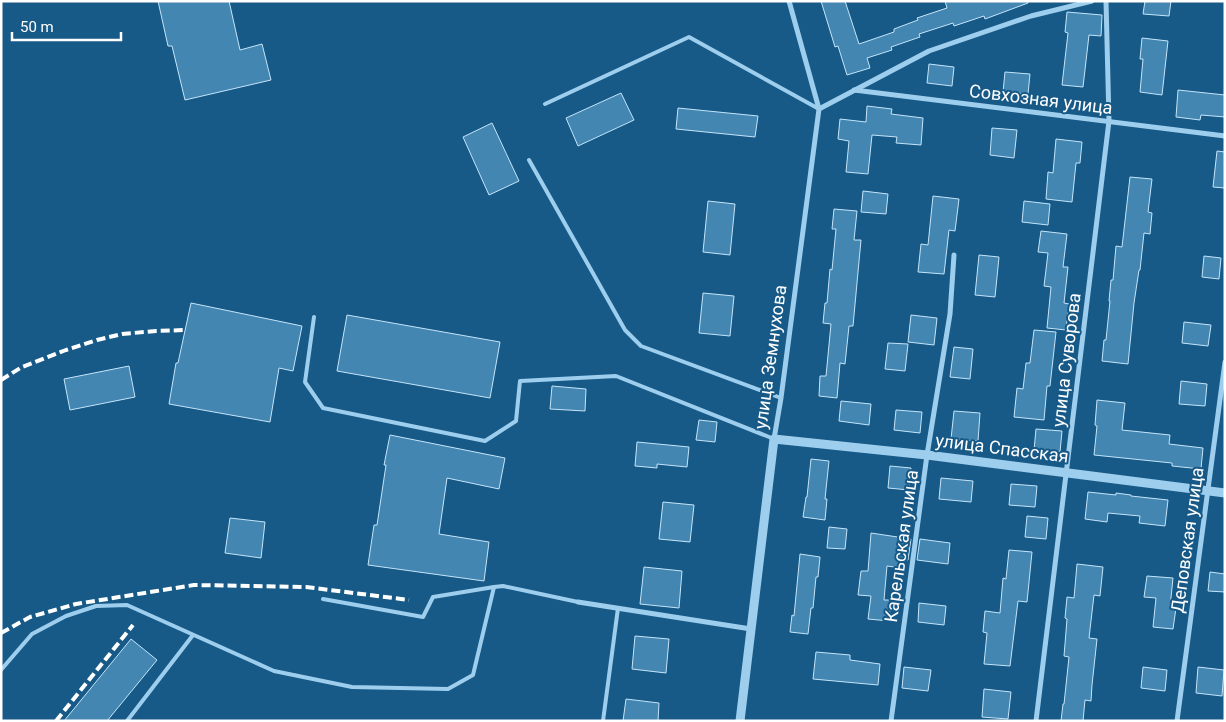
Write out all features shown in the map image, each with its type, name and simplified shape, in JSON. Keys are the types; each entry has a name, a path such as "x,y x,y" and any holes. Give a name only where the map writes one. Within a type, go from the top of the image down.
{"street":[{"name":"улица Земнухова","path":"740,721 774,440 819,108 789,1"},
{"path":"819,108 929,51 1030,16 1092,1"},
{"name":"улица Суворова","path":"1036,721 1110,121 1106,1"},
{"name":"Совхозная улица","path":"854,90 1225,136"},
{"name":"Карельская улица","path":"891,721 927,455 950,314 954,255"},
{"name":"Деповская улица","path":"1177,721 1225,362"},
{"name":"улица Спасская","path":"774,440 927,455 1225,493"},
{"path":"578,602 752,629"}],"lane":[{"path":"545,104 689,37 819,108"},
{"path":"529,160 626,330 641,346 781,398"},
{"path":"314,317 306,382 324,408 485,441 516,421 520,381 616,376 774,440"},
{"path":"1,670 32,634 66,616 96,606 127,605 274,671 352,687 448,689 473,675 494,586"},
{"path":"323,598 423,617 433,597 494,586 503,586 578,602"},
{"path":"603,721 618,608"},
{"path":"127,721 193,635"}],"building":[{"path":"158,1 229,1 240,50 262,44 271,80 185,100 172,46 168,46"},
{"path":"821,1 845,1 859,44 894,32 894,29 918,20 917,18 947,8 945,1 1028,1 1028,3 985,19 984,16 954,26 953,23 919,34 920,37 891,47 892,50 867,58 870,68 847,75 838,46 835,47"},
{"path":"1145,1 1171,1 1169,16 1143,14"},
{"path":"1067,12 1102,15 1101,36 1089,35 1083,87 1062,85 1068,33 1065,32"},
{"path":"1142,38 1168,41 1162,95 1140,92 1143,59 1140,59"},
{"path":"929,64 954,67 952,86 927,83"},
{"path":"1005,72 1030,74 1028,94 1003,92"},
{"path":"1178,90 1225,95 1225,117 1201,115 1200,120 1176,117"},
{"path":"621,93 634,120 578,146 566,118"},
{"path":"867,106 892,109 891,114 923,118 921,145 896,143 897,137 872,135 868,174 846,172 849,141 838,139 840,119 866,122"},
{"path":"678,108 758,116 755,137 676,129"},
{"path":"492,123 519,181 489,195 463,137"},
{"path":"992,128 1017,130 1014,158 990,155"},
{"path":"1056,139 1082,142 1080,163 1076,163 1072,202 1046,199 1048,172 1053,173"},
{"path":"1217,151 1225,152 1225,188 1213,187"},
{"path":"1130,177 1152,179 1148,212 1152,213 1150,234 1144,233 1128,364 1102,361 1116,246 1122,247"},
{"path":"863,191 888,194 886,214 861,212"},
{"path":"933,196 959,199 955,231 949,230 944,274 918,272 921,244 928,245"},
{"path":"708,201 735,204 730,255 703,252"},
{"path":"1024,201 1050,204 1048,225 1022,222"},
{"path":"834,209 857,211 854,240 861,240 853,326 849,326 845,364 840,363 837,398 819,396 820,376 826,376 831,324 823,323 830,269 832,270 836,229 832,229"},
{"path":"1041,231 1067,234 1063,267 1068,267 1064,303 1069,304 1066,330 1047,328 1051,287 1044,286 1048,253 1038,252"},
{"path":"979,255 999,257 995,297 975,295"},
{"path":"1204,256 1221,258 1219,279 1202,277"},
{"path":"703,293 734,296 730,336 699,333"},
{"path":"191,303 302,326 293,371 279,368 270,422 169,404 176,363 178,363"},
{"path":"347,315 500,342 490,398 337,371"},
{"path":"911,315 937,318 934,345 908,342"},
{"path":"1184,322 1211,325 1208,346 1182,343"},
{"path":"1034,330 1056,332 1050,386 1047,386 1044,420 1014,417 1017,388 1023,389 1026,363 1030,363"},
{"path":"888,343 908,344 905,371 885,369"},
{"path":"954,347 973,349 970,379 950,377"},
{"path":"129,366 135,397 70,410 64,379"},
{"path":"1181,381 1207,384 1205,406 1179,404"},
{"path":"552,386 586,389 585,411 550,409"},
{"path":"1097,400 1125,403 1122,430 1170,435 1169,444 1203,448 1201,469 1172,466 1172,463 1094,455"},
{"path":"841,401 871,404 869,425 839,421"},
{"path":"896,410 922,412 920,433 894,430"},
{"path":"954,411 980,413 978,441 951,439"},
{"path":"699,420 717,422 715,442 696,440"},
{"path":"1036,429 1062,431 1060,452 1034,450"},
{"path":"390,435 505,458 499,489 447,478 439,534 489,542 484,581 368,565 374,525 377,525 386,465 384,465"},
{"path":"637,442 689,447 687,467 657,464 657,468 635,466"},
{"path":"811,459 829,461 825,520 803,517"},
{"path":"890,466 911,468 909,490 888,488"},
{"path":"941,478 973,481 971,502 939,499"},
{"path":"1011,484 1037,486 1035,507 1009,505"},
{"path":"1088,492 1116,495 1116,493 1168,500 1165,526 1139,523 1140,516 1108,513 1107,522 1085,519"},
{"path":"663,502 694,505 690,542 659,539"},
{"path":"1027,516 1048,518 1046,539 1025,537"},
{"path":"230,518 265,522 261,558 225,553"},
{"path":"829,527 847,529 845,549 827,548"},
{"path":"871,533 911,539 908,560 903,559 902,568 887,566 884,600 891,600 889,621 868,619 871,596 858,595 861,571 868,571"},
{"path":"920,539 950,543 948,564 917,560"},
{"path":"1009,550 1032,552 1027,602 1018,601 1010,666 984,664 987,633 983,632 985,611 1000,613 1003,578 1006,579"},
{"path":"800,554 820,557 808,634 790,632 792,615 794,616"},
{"path":"1077,564 1103,567 1100,596 1094,595 1089,638 1097,639 1091,701 1085,700 1083,721 1061,721 1069,657 1064,656 1067,597 1074,598"},
{"path":"644,567 682,571 679,608 640,604"},
{"path":"1210,572 1225,574 1225,592 1208,591"},
{"path":"1147,576 1173,578 1170,607 1176,608 1173,629 1153,627 1156,598 1144,597"},
{"path":"919,603 946,606 944,625 918,622"},
{"path":"635,636 669,639 666,673 632,669"},
{"path":"131,639 157,660 107,721 64,721"},
{"path":"816,652 850,655 850,660 880,664 878,685 813,679"},
{"path":"904,667 931,670 928,691 902,688"},
{"path":"1143,667 1167,670 1165,691 1141,688"},
{"path":"1198,667 1224,670 1222,696 1196,693"},
{"path":"984,689 1011,692 1008,719 982,717"},
{"path":"626,699 659,703 658,721 623,721"}],"railway":[{"path":"1,380 22,367 97,340 122,334 185,330"},
{"path":"1,633 30,617 76,604 194,585 306,587 409,600"},
{"path":"56,721 133,625"}]}
